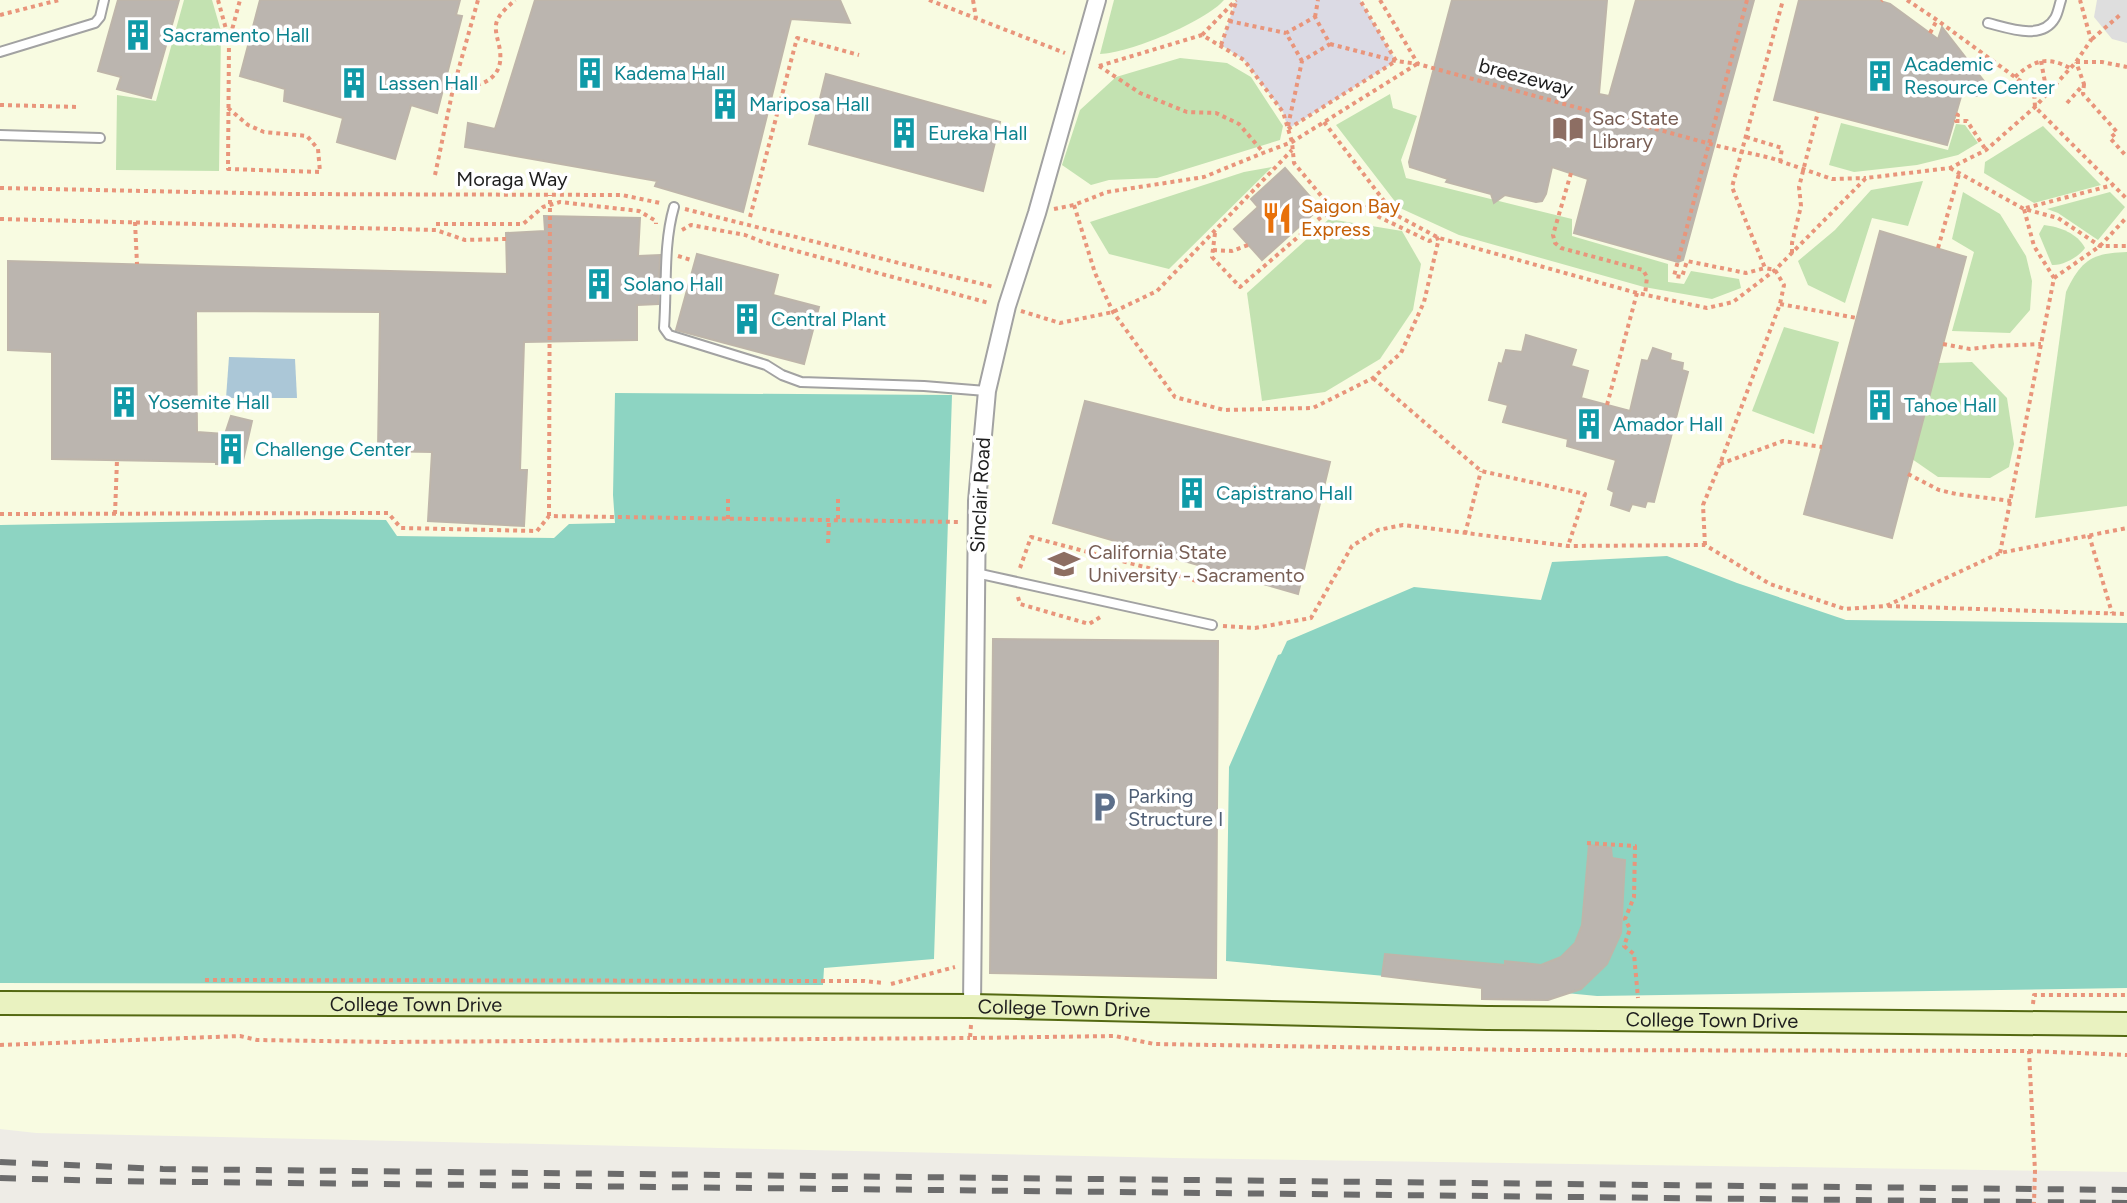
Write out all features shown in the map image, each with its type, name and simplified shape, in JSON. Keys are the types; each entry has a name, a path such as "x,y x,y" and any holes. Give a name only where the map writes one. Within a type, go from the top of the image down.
{"street":[{"name":"Sinclair Road","path":"972,1006 977,501 987,391 1010,299 1097,0"},
{"name":"College Town Drive","path":"0,1003 972,1006 1487,1018 2127,1024"}],"lane":[{"path":"0,52 95,23 100,17 104,0"},
{"path":"1988,23 2027,32 2042,29 2053,22 2061,0"},
{"path":"0,135 100,138"},
{"path":"674,207 666,262 664,328 669,335 766,365 801,382 987,391"},
{"path":"976,573 1212,625"}],"path":[{"path":"0,15 41,2 59,0"},
{"path":"218,0 229,41"},
{"path":"228,108 248,125 264,132 307,136 318,149 320,172 228,169 228,108 229,41 240,0"},
{"path":"435,175 453,89 478,0"},
{"path":"453,89 474,88 488,82 498,70 501,53 496,22 515,0"},
{"path":"929,0 1099,66 1140,93 1187,112 1216,113 1239,124 1263,153"},
{"path":"973,0 976,18"},
{"path":"1099,66 1202,35 1236,0"},
{"path":"1221,45 1236,0"},
{"path":"1302,61 1330,44 1315,17 1318,0"},
{"path":"1288,129 1396,61 1360,0"},
{"path":"1037,213 1074,205 1107,192 1204,177 1263,153 1293,145 1324,122 1418,64 1380,0"},
{"path":"1705,545 1703,505 1780,304 1784,285 1775,270 1765,268 1746,273 1687,261 1682,277 1674,276 1747,0"},
{"path":"1765,268 1732,187 1783,0"},
{"path":"1907,0 2034,91 2035,107 2127,199"},
{"path":"2080,0 2091,40"},
{"name":"breezeway","path":"1330,44 1418,64 1780,161 1832,179 1866,178 1950,168 1986,150 2035,107 2076,62 2091,40 2120,15"},
{"path":"1229,21 1286,33 1315,17"},
{"path":"1930,33 1937,20"},
{"path":"1286,33 1302,61 1288,129"},
{"path":"1202,35 1244,60 1283,112 1293,145 1294,163 1328,204 1336,209"},
{"path":"750,217 797,38 859,55"},
{"path":"2015,77 2025,67 2041,61 2056,60 2070,68"},
{"path":"2041,61 2047,93"},
{"path":"2127,67 2102,62 2076,62 2084,84 2083,94 2117,132 2110,138 2127,157"},
{"path":"2067,103 2084,84"},
{"path":"0,105 80,107"},
{"path":"1792,253 1801,206 1799,187 1818,112"},
{"path":"1956,114 1956,121 1967,121 1986,150"},
{"path":"1324,122 1394,214 1439,238 1637,293 1707,308 1733,302 1775,270 1866,178"},
{"path":"1746,137 1782,148 1780,161"},
{"name":"Moraga Way","path":"0,188 291,194 622,195 1010,299 1060,323 1113,312 1157,291 1293,145"},
{"path":"1950,168 2024,209 2058,218 2100,246 2127,246"},
{"path":"1571,173 1553,235 1555,243 1561,248 1643,270 1647,277 1645,295"},
{"path":"1938,248 1959,174"},
{"path":"2024,209 2113,185"},
{"path":"0,514 388,513 401,528 537,531 549,516 550,195"},
{"path":"0,219 523,224 543,207 560,202 639,211 656,221 655,233"},
{"path":"1215,230 1212,257 1240,287 1320,218 1336,209 1366,204 1377,216 1429,241 1439,238"},
{"path":"1074,205 1095,273 1113,312 1175,397 1224,410 1313,408 1373,378 1401,353 1424,302 1439,238"},
{"path":"2000,553 2054,278 2034,246 2024,209"},
{"path":"2054,278 2100,246 2127,217"},
{"path":"135,222 137,264"},
{"path":"436,225 465,240 506,239"},
{"path":"678,237 686,226 691,225 745,235 989,303"},
{"path":"1213,250 1232,251 1248,245"},
{"path":"676,250 677,256 691,260"},
{"path":"1607,405 1637,293"},
{"path":"1780,304 1857,318"},
{"path":"1943,344 1970,349 2041,344"},
{"path":"1373,378 1481,471 1585,494 1568,546"},
{"path":"1720,464 1783,441 1822,447"},
{"path":"115,514 117,460"},
{"path":"1465,534 1481,471"},
{"path":"1908,474 1939,490 2011,501"},
{"path":"728,497 728,519"},
{"path":"838,499 838,520"},
{"path":"549,516 963,522"},
{"path":"828,543 829,520"},
{"path":"1212,625 1255,628 1311,618 1352,546 1378,530 1403,525 1568,546 1705,545 1770,584 1845,609 1886,606 2127,614"},
{"path":"1886,606 2000,553 2127,528"},
{"path":"2089,535 2112,613"},
{"path":"1020,568 1031,537 1201,582"},
{"path":"1011,593 1017,594 1020,604 1089,624 1102,616"},
{"path":"1587,843 1635,846 1634,897 1625,919 1630,929 1624,946 1634,954 1638,998"},
{"path":"205,980 864,981 891,984 955,967"},
{"path":"2034,995 2127,995"},
{"path":"970,1038 972,1006"},
{"path":"956,1026 956,1037"},
{"path":"0,1045 240,1036 257,1040 389,1042 1115,1036 1154,1044 1518,1050 2029,1051 2127,1055"},
{"path":"2029,1051 2034,1203"}],"shaded area":[{"name":"California State University - Sacramento","path":"0,0 2127,0 2127,1172 1174,1158 36,1133 0,1129"},
{"path":"1236,0 1360,0 1396,61 1288,129 1283,112 1244,60 1221,45"},
{"path":"2097,0 2127,0 2127,43 2112,39 2094,17"}],"green space":[{"path":"184,0 212,0 221,31 219,171 116,170 117,95 156,101"},
{"path":"1114,0 1224,0 1201,18 1166,35 1100,54"},
{"path":"1180,58 1227,63 1251,77 1283,126 1280,140 1157,178 1109,180 1091,185 1062,165 1080,110 1116,77"},
{"path":"1390,94 1393,108 1417,116 1401,160 1406,178 1572,219 1572,236 1668,264 1668,282 1684,284 1691,271 1739,279 1741,288 1712,299 1644,287 1459,235 1400,208 1336,125"},
{"path":"1841,123 1948,150 1956,124 1965,125 1978,143 1958,155 1917,165 1854,172 1829,165"},
{"path":"2043,126 2101,185 2034,203 1984,173 1985,162"},
{"path":"1272,167 1169,269 1109,254 1090,222 1244,172"},
{"path":"1923,181 1908,226 1872,218 1845,303 1808,285 1798,261 1835,230 1871,190"},
{"path":"1963,192 2000,214 2026,256 2032,281 2030,310 2010,333 1952,331 1974,252 1952,239"},
{"path":"2110,192 2125,207 2098,240 2047,209"},
{"path":"1329,219 1402,231 1421,264 1413,310 1380,359 1325,392 1262,401 1247,293"},
{"path":"2044,225 2068,232 2085,248 2070,260 2052,265 2039,234"},
{"path":"2127,252 2127,506 2035,518 2066,292 2077,272 2089,260 2105,254"},
{"path":"1784,327 1839,342 1814,434 1752,411"},
{"path":"1972,362 2007,398 2014,444 2009,467 1990,478 1938,477 1912,459 1938,363"},
{"path":"615,393 952,395 934,959 824,968 823,985 0,983 0,525 386,520 397,536 554,538 569,524 615,523"},
{"path":"1667,556 1846,620 2127,623 2127,988 1597,996 1226,961 1229,767 1287,641 1414,587 1541,600 1552,562"}],"water":[{"path":"229,357 295,359 297,398 226,398"}],"building":[{"name":"Sacramento Hall","path":"118,0 179,0 151,98 117,89 121,77 98,71"},
{"name":"Lassen Hall","path":"260,0 460,0 456,15 462,16 437,113 411,105 395,159 337,142 343,118 284,101 285,89 240,76"},
{"path":"535,0 840,0 850,23 791,19 743,212 655,186 657,181 465,147 468,123 495,129"},
{"name":"Sac State Library","path":"1452,0 1607,0 1599,94 1609,96 1636,0 1754,0 1683,260 1678,262 1574,233 1588,179 1552,167 1542,201 1505,195 1494,203 1491,194 1446,182 1448,179 1410,167"},
{"name":"Academic Resource Center","path":"1799,0 1877,0 1890,4 1938,39 1942,27 1990,89 1976,96 1962,93 1947,145 1774,100"},
{"name":"Eureka Hall","path":"826,74 1000,122 983,191 809,144"},
{"name":"Saigon Bay Express","path":"1285,168 1320,208 1262,260 1234,229 1258,207 1251,199"},
{"name":"Yosemite Hall","path":"544,216 640,218 638,256 660,255 658,304 637,305 637,340 524,342 520,470 527,470 524,526 428,521 432,452 378,451 380,312 196,311 197,432 225,434 231,416 252,421 242,465 52,459 52,352 8,350 8,261 507,274 506,233 545,231"},
{"name":"Tahoe Hall","path":"1880,231 1966,257 1892,538 1804,514"},
{"name":"Central Plant","path":"697,254 778,275 773,295 819,307 804,364 676,330"},
{"name":"Amador Hall","path":"1526,335 1576,350 1571,366 1588,371 1581,398 1630,411 1642,360 1648,361 1653,348 1671,354 1670,360 1683,363 1682,370 1688,372 1654,502 1647,501 1645,507 1632,504 1629,511 1611,505 1614,492 1608,489 1616,460 1567,446 1568,439 1503,422 1508,405 1489,400 1499,363 1502,364 1506,350 1522,352"},
{"name":"Capistrano Hall","path":"1085,401 1330,462 1298,594 1053,523"},
{"name":"Parking Structure I","path":"993,639 1218,641 1216,978 990,973"},
{"path":"1589,845 1611,848 1612,858 1625,860 1621,933 1607,964 1581,989 1548,1000 1482,999 1482,988 1382,976 1385,954 1505,965 1505,961 1541,965 1561,957 1575,943 1582,925"}],"railway":[{"path":"0,1162 163,1169 2127,1190"},
{"path":"0,1178 2127,1203"}],"place":[{"name":"Sacramento Hall","path":"138,35"},
{"name":"Kadema Hall","path":"590,73"},
{"name":"Academic Resource Center","path":"1880,76"},
{"name":"Lassen Hall","path":"354,83"},
{"name":"Mariposa Hall","path":"725,104"},
{"name":"Sac State Library","path":"1568,129"},
{"name":"Eureka Hall","path":"904,133"},
{"name":"Saigon Bay Express","path":"1277,218"},
{"name":"Solano Hall","path":"599,284"},
{"name":"Central Plant","path":"747,319"},
{"name":"Yosemite Hall","path":"124,402"},
{"name":"Tahoe Hall","path":"1880,405"},
{"name":"Amador Hall","path":"1589,424"},
{"name":"Challenge Center","path":"231,449"},
{"name":"Capistrano Hall","path":"1192,493"},
{"name":"California State University - Sacramento","path":"1064,564"},
{"name":"Parking Structure I","path":"1104,807"}]}
